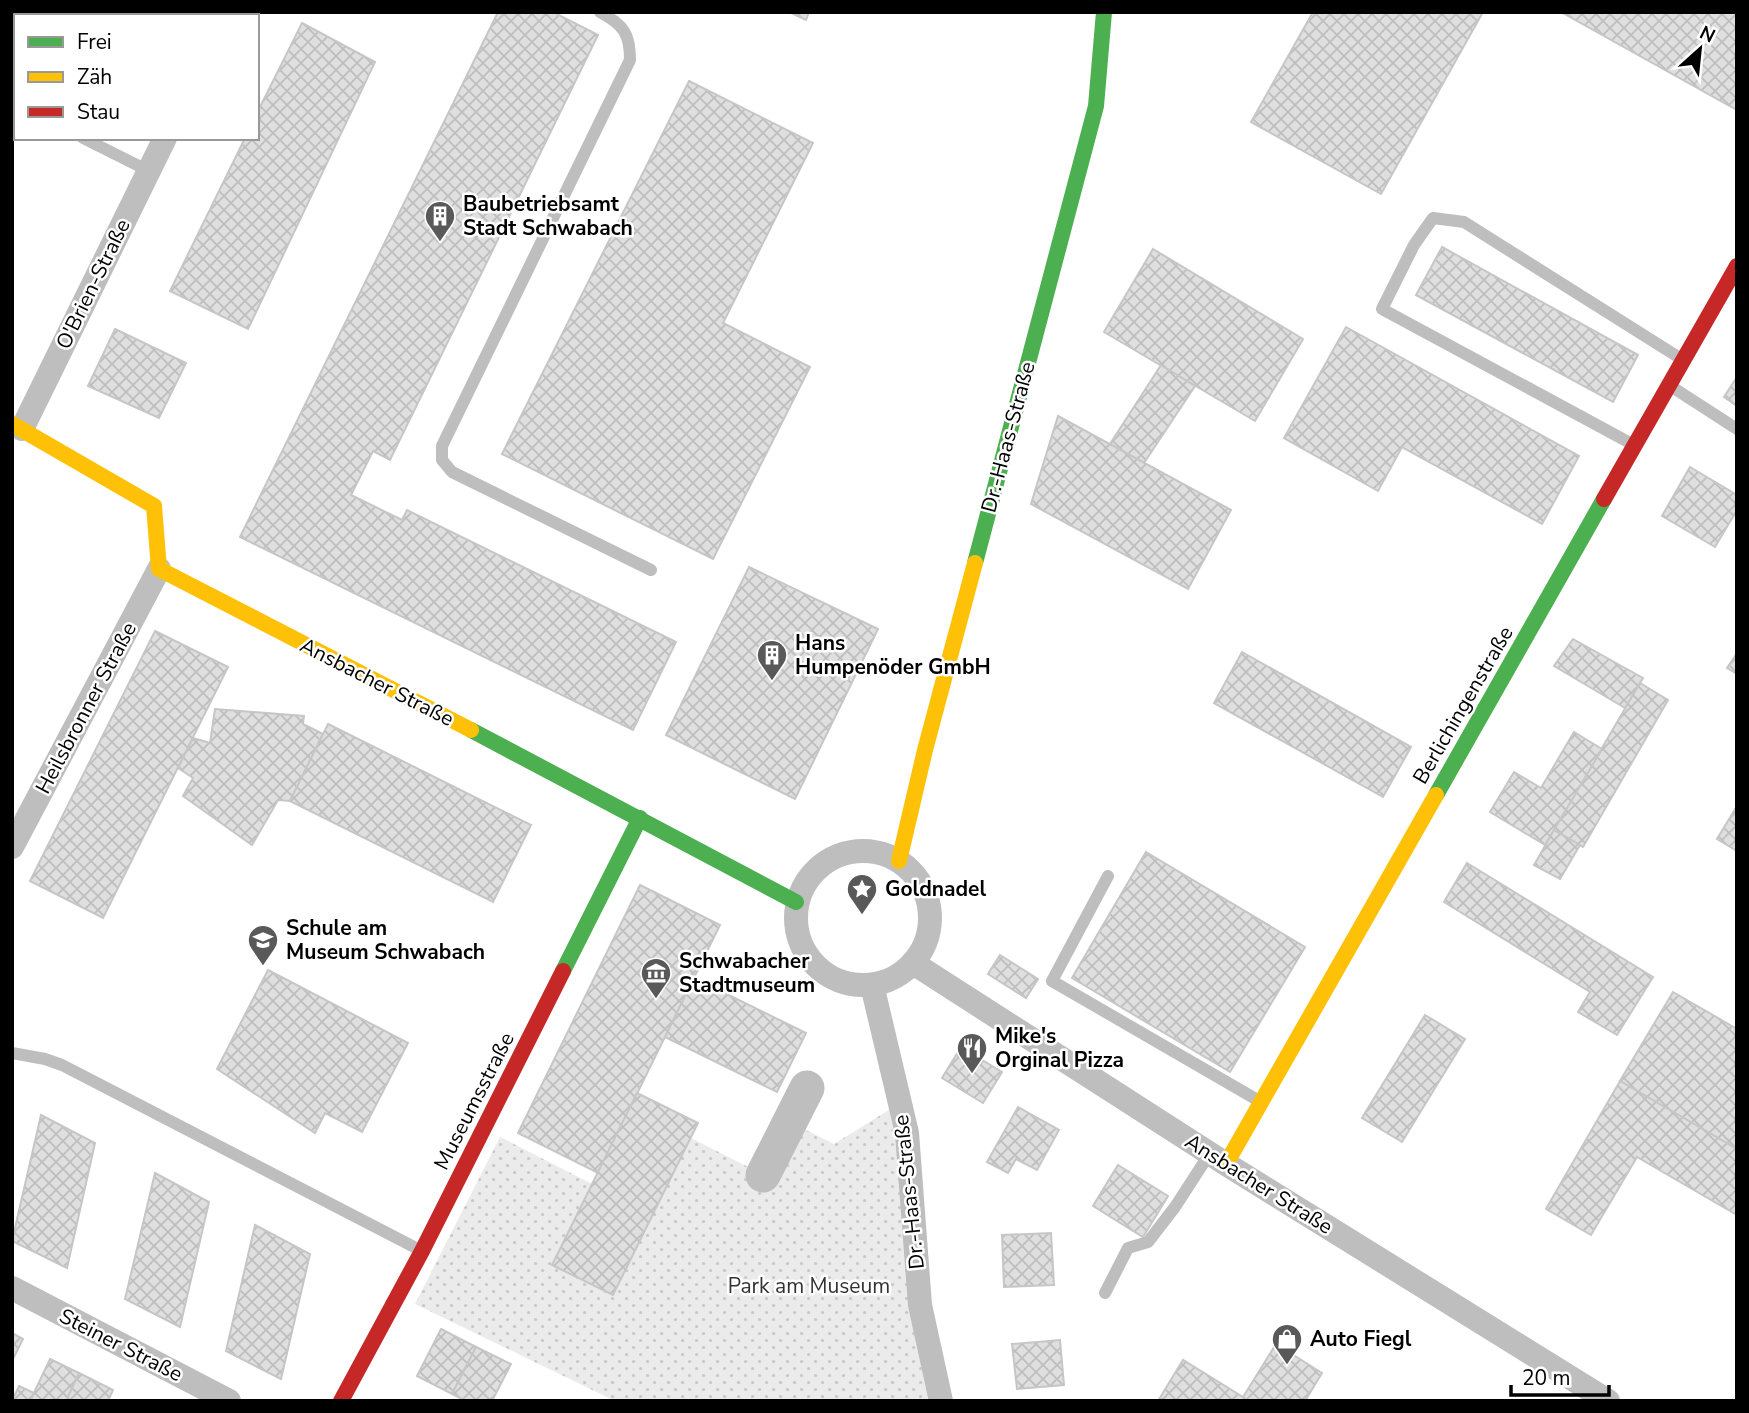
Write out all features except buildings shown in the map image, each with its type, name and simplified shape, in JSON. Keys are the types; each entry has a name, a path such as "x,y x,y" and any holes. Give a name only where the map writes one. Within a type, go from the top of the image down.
{"street":[{"name":"Dr.-Haas-Straße","path":"899,861 928,737 1096,106 1104,12"},
{"name":"O'Brien-Straße","path":"17,426 163,140"},
{"name":"Berlichingenstraße","path":"1218,1158 1261,1103 1737,266"},
{"path":"17,426 154,506 159,569"},
{"name":"Ansbacher Straße","path":"159,569 640,818 796,902"},
{"name":"Heilsbronner Straße","path":"12,847 159,569"},
{"name":"Museumsstraße","path":"341,1401 422,1251 640,818"},
{"path":"858,850 880,852 899,861 914,873 925,890 930,909 930,928 924,947 913,963 901,974 887,981 872,985 849,984 830,977 812,963 800,945 795,924 796,902 804,882 818,866 837,855 858,850"},
{"name":"Ansbacher Straße","path":"913,963 1218,1158 1608,1401"},
{"name":"Dr.-Haas-Straße","path":"872,985 907,1133 920,1305 941,1401"},
{"name":"Steiner Straße","path":"12,1288 229,1401"}],"lane":[{"path":"600,12 612,19 630,38 630,60 442,446 442,460 452,472 651,570"},
{"path":"87,140 149,171"},
{"path":"1634,446 1382,309 1414,245 1433,218 1464,222 1684,360"},
{"path":"1669,385 1737,429"},
{"path":"1108,876 1052,981 1261,1103"},
{"path":"12,1053 62,1065 422,1251"},
{"path":"1105,1293 1128,1248 1148,1242 1218,1158"}],"green space":[{"name":"Park am Museum","path":"900,1103 941,1401 615,1401 415,1304 500,1137 592,1184 553,1265 613,1295 691,1138 770,1178 798,1126 834,1144"}],"waterway":[{"path":"763,1175 807,1088"}],"traffic: fast":[{"path":"975,563 1096,106 1104,12"},
{"path":"1436,795 1604,499"},
{"path":"471,730 796,902"},
{"path":"563,971 640,818"}],"traffic: slow":[{"path":"12,424 154,506 159,569 471,730"},
{"path":"899,861 925,750 975,563"},
{"path":"1226,1164 1436,795"}],"traffic: jam":[{"path":"1604,499 1737,266"},
{"path":"341,1401 422,1251 563,971"}],"place":[{"name":"Baubetriebsamt Stadt Schwabach","path":"440,243"},
{"name":"Hans Humpenöder GmbH","path":"772,682"},
{"name":"Goldnadel","path":"862,916"},
{"name":"Schule am Museum Schwabach","path":"263,967"},
{"name":"Schwabacher Stadtmuseum","path":"656,1000"},
{"name":"Mike's Orginal Pizza","path":"972,1075"},
{"name":"Auto Fiegl","path":"1287,1366"}]}
